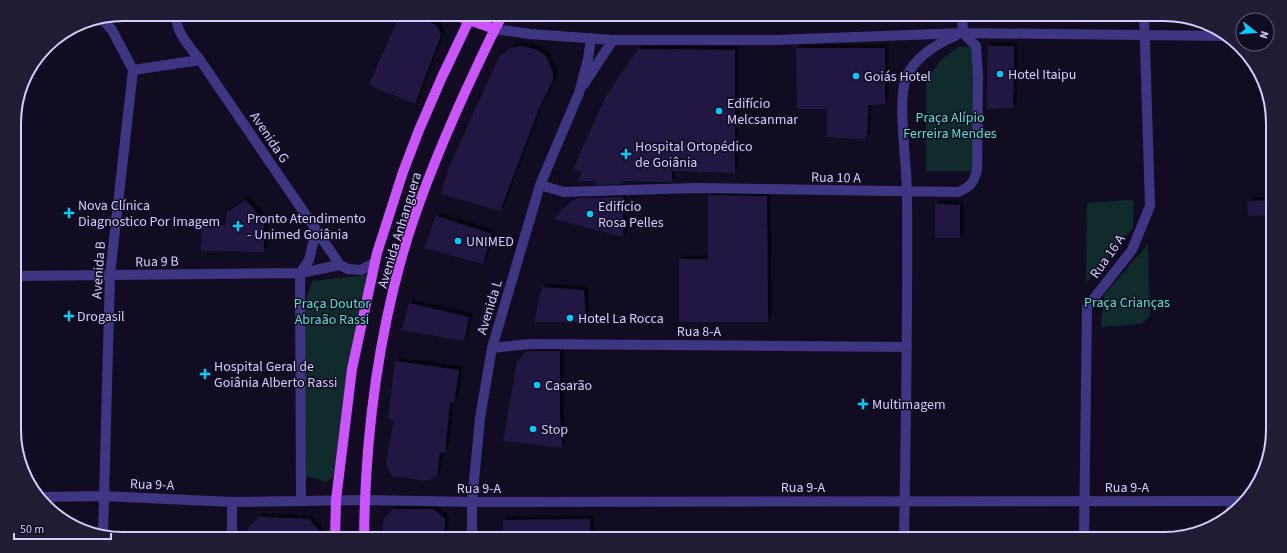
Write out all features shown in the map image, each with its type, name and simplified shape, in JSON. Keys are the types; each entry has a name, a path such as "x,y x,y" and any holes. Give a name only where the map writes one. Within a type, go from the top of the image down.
{"main road":[{"name":"Avenida Anhanguera","path":"335,532 336,500 352,369 374,263 403,172 419,130 469,21"},
{"path":"477,21 494,29"},
{"name":"Avenida Anhanguera","path":"364,532 365,500 373,405 385,332 401,260 420,202 448,129 499,21"}],"street":[{"name":"Avenida G","path":"176,21 184,40 200,60 340,265"},
{"path":"962,21 962,33"},
{"name":"Rua 16 A","path":"1084,532 1087,307 1132,250 1150,206 1144,21"},
{"path":"105,23 112,30 133,70 200,60"},
{"path":"494,29 530,34 613,40 776,40 962,33 1217,36"},
{"path":"904,532 907,347 907,192 903,100 906,79 912,68 929,50 940,42 962,33"},
{"name":"Rua 10 A","path":"540,185 564,192 696,188 958,192 970,187 975,180 977,170 978,76 976,46 962,33"},
{"name":"Avenida L","path":"472,532 472,502 480,418 492,348 540,185 579,93 588,58 591,38"},
{"name":"Avenida L","path":"579,93 613,40"},
{"name":"Avenida B","path":"103,530 110,275 133,70"},
{"path":"301,501 300,273 309,260 316,231"},
{"path":"340,265 348,269 361,270 374,263"},
{"name":"Rua 9 B","path":"21,276 300,273 340,265"},
{"path":"361,270 371,278"},
{"name":"Rua 8-A","path":"492,348 529,344 907,347"},
{"name":"Rua 9-A","path":"46,497 103,496 232,502 336,500 472,502 1236,501"},
{"path":"232,502 232,532"}],"green space":[{"name":"Praça Alípio Ferreira Mendes","path":"975,46 974,171 926,171 926,80 942,59 958,47"},
{"name":"Praça Crianças","path":"1128,200 1134,201 1133,228 1086,283 1087,203"},
{"name":"Praça Crianças","path":"1148,244 1150,316 1141,324 1101,327 1104,295"},
{"name":"Praça Doutor Abraão Rassi","path":"367,275 336,474 327,482 303,475 304,306 312,281"}],"building":[{"path":"397,21 428,21 437,26 441,35 415,104 369,85"},
{"path":"522,46 537,50 546,56 553,72 553,80 538,111 500,211 441,194 448,169 499,57 510,48"},
{"name":"Hotel Itaipu","path":"988,46 1014,46 1013,108 987,109"},
{"path":"796,48 885,48 885,104 868,105 867,136 863,139 827,137 827,109 797,109"},
{"path":"638,49 735,50 735,173 672,171 672,182 623,181 623,184 593,185 598,181 579,181 581,172 573,169 606,96"},
{"path":"708,195 767,196 768,322 679,322 679,259 708,259"},
{"name":"Edifício Rosa Pelles","path":"623,197 623,237 554,219 562,209 576,198"},
{"name":"Pronto Atendimento - Unimed Goiânia","path":"246,200 264,221 264,252 201,251 202,227 225,225 227,212"},
{"path":"1266,200 1266,215 1248,216 1247,201"},
{"path":"935,204 960,205 960,238 935,238"},
{"name":"UNIMED","path":"436,216 492,234 483,264 424,248"},
{"path":"542,287 584,290 586,322 534,322"},
{"path":"409,303 469,317 464,341 402,330"},
{"path":"527,351 560,351 560,416 562,448 503,441 517,362"},
{"path":"395,361 459,370 454,403 450,402 445,452 440,453 437,475 427,481 391,476 386,463 394,420 388,419"},
{"path":"392,509 434,509 445,519 444,532 382,532 383,520"},
{"path":"259,517 309,519 318,529 318,532 248,532 248,528"},
{"path":"590,519 590,532 503,532 503,520"}],"place":[{"name":"Hotel Itaipu","path":"1000,74"},
{"name":"Goiás Hotel","path":"856,76"},
{"name":"Edifício Melcsanmar","path":"719,111"},
{"name":"Hospital Ortopédico de Goiânia","path":"626,154"},
{"name":"Nova Clínica Diagnostico Por Imagem","path":"69,213"},
{"name":"Edifício Rosa Pelles","path":"590,214"},
{"name":"Pronto Atendimento - Unimed Goiânia","path":"238,226"},
{"name":"UNIMED","path":"458,241"},
{"name":"Drogasil","path":"69,316"},
{"name":"Hotel La Rocca","path":"570,318"},
{"name":"Hospital Geral de Goiânia Alberto Rassi","path":"205,374"},
{"name":"Casarão","path":"537,385"},
{"name":"Multimagem","path":"863,404"},
{"name":"Stop","path":"533,429"}]}
